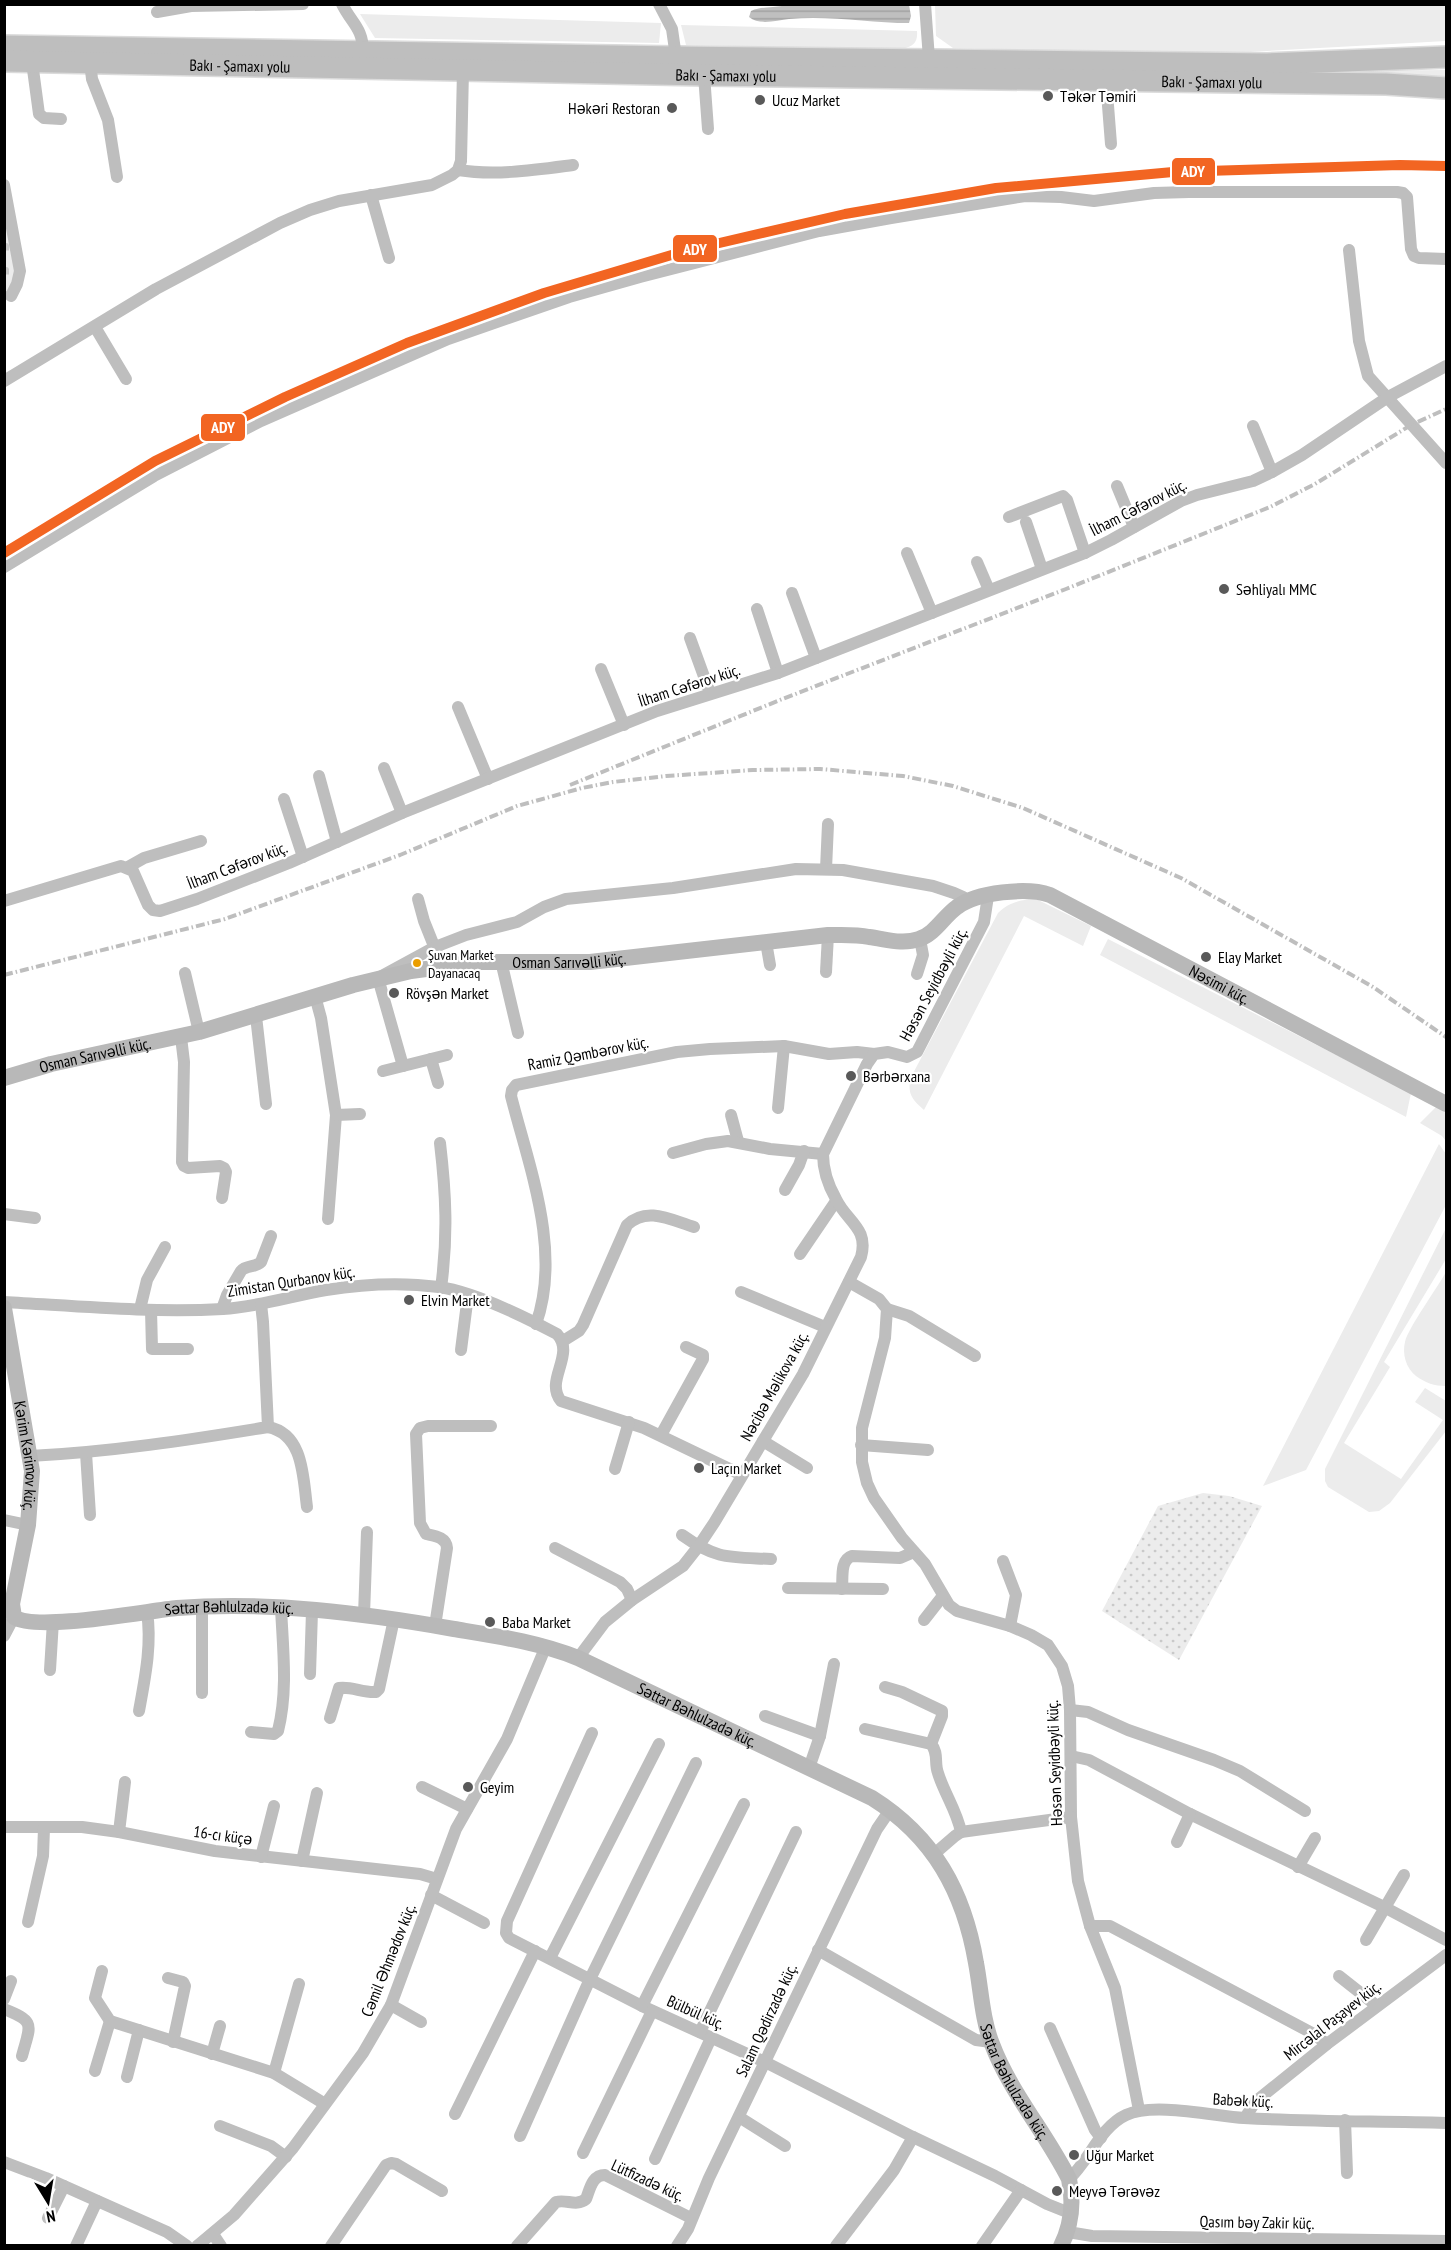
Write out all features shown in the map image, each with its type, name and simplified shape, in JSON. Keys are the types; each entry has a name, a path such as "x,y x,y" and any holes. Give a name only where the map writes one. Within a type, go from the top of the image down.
{"highway":[{"name":"Bakı - Şamaxı yolu","path":"4,46 1267,64 1446,57"},
{"name":"Bakı - Şamaxı yolu","path":"4,61 704,75 1386,84 1446,88"}],"street":[{"path":"342,4 359,29 363,52"},
{"path":"660,4 672,29 676,57"},
{"path":"925,4 929,59"},
{"path":"157,12 190,5 300,5"},
{"path":"32,62 39,114 44,118 61,119"},
{"path":"90,62 92,79 108,120 117,177"},
{"path":"4,381 156,289 280,224 339,201 432,185 452,176 458,170 463,142 463,70"},
{"path":"704,75 708,129"},
{"path":"1106,80 1111,144"},
{"path":"458,170 489,172 573,165"},
{"path":"4,185 20,271 11,296"},
{"path":"4,567 189,456 448,339 569,297 819,231 1025,196 1094,201 1154,193 1397,192 1407,197 1411,249 1414,256 1446,259"},
{"path":"371,195 389,258"},
{"path":"1349,250 1359,341 1368,376 1446,463"},
{"path":"95,327 126,379"},
{"name":"İlham Cəfərov küç.","path":"128,867 136,875 148,904 153,910 160,911 197,898 303,857 402,813 624,725 710,693 778,673 1085,553 1197,495 1230,488 1272,472 1302,455 1388,397 1446,366"},
{"path":"1253,426 1272,472"},
{"path":"1117,486 1134,527"},
{"path":"1008,517 1063,496 1067,500 1085,553"},
{"path":"1026,522 1042,569"},
{"path":"907,553 932,613"},
{"path":"977,562 988,590"},
{"path":"792,593 816,658"},
{"path":"757,609 778,673"},
{"path":"690,638 710,693"},
{"path":"602,669 624,725"},
{"path":"458,707 488,779"},
{"path":"384,768 402,813"},
{"path":"319,776 337,842"},
{"path":"284,800 303,857"},
{"path":"826,869 828,824"},
{"path":"4,901 112,867 128,867 144,858 201,841"},
{"path":"403,1066 378,978 435,947 483,930 517,922 544,907 566,899 673,888 796,869 826,869 933,886 954,892 966,901"},
{"name":"Nəsimi küç.","path":"988,896 1029,891 1050,896 1446,1104"},
{"path":"917,974 923,955 920,939 966,901 988,896"},
{"name":"Həsən Seyidbəyli küç.","path":"874,1054 888,1052 907,1057 917,1052 984,922 988,896"},
{"path":"418,899 442,966"},
{"path":"826,972 828,935"},
{"name":"Osman Sarıvəlli küç.","path":"6,1074 181,1037 378,978 442,966 501,961 591,962 828,935 854,935 897,942 920,939"},
{"path":"766,942 770,965"},
{"path":"501,961 518,1033"},
{"path":"185,973 199,1032"},
{"path":"315,996 321,1017 336,1115 328,1219"},
{"path":"256,1016 266,1104"},
{"path":"181,1037 184,1062 182,1162 188,1168 220,1166 224,1168 226,1172 222,1198"},
{"name":"Ramiz Qəmbərov küç.","path":"536,1324 543,1294 546,1264 544,1234 511,1096 516,1085 677,1052 748,1046 784,1047 829,1054 857,1052 874,1054"},
{"path":"778,1108 784,1047"},
{"path":"874,1054 823,1154 825,1170 836,1201 861,1232 863,1242 861,1257 849,1282 879,1299 887,1310 909,1316 975,1356"},
{"path":"383,1071 447,1055"},
{"path":"431,1059 438,1083"},
{"path":"336,1115 360,1114"},
{"path":"731,1115 738,1141"},
{"path":"673,1152 706,1144 738,1141 759,1147 823,1154"},
{"path":"440,1143 447,1213 441,1288"},
{"path":"785,1190 804,1151"},
{"path":"801,1254 836,1201"},
{"path":"4,1214 35,1218"},
{"path":"694,1227 654,1214 634,1218 627,1225 583,1325 579,1331 563,1341 564,1348 555,1386 557,1396 561,1401 629,1422 742,1475"},
{"path":"222,1309 227,1295 243,1268 258,1266 261,1262 271,1236"},
{"path":"165,1247 147,1280 146,1309 152,1349 188,1349"},
{"name":"Nəcibə Məlikova küç.","path":"578,1658 605,1622 632,1600 683,1566 698,1546 803,1374 849,1282"},
{"name":"Zimistan Qurbanov küç.","path":"4,1302 146,1309 222,1309 261,1304 351,1286 417,1285 468,1294 557,1334 563,1341"},
{"path":"741,1292 825,1327"},
{"path":"461,1350 468,1294"},
{"path":"261,1304 268,1427"},
{"name":"Kərim Kərimov küç.","path":"4,1308 30,1456 32,1484 28,1525 12,1604 14,1617 4,1636"},
{"name":"Həsən Seyidbəyli küç.","path":"887,1310 885,1338 866,1409 861,1445 867,1483 874,1498 902,1539 933,1575 942,1597 957,1611 1010,1626 1048,1645 1056,1655 1068,1686 1071,1817 1078,1881 1090,1926 1115,1988 1139,2110"},
{"path":"661,1436 703,1359 703,1355 686,1347"},
{"path":"615,1469 629,1422"},
{"path":"435,1626 447,1543 441,1538 426,1534 420,1523 416,1434 420,1428 428,1426 491,1426"},
{"path":"30,1456 86,1453 268,1427 283,1432 296,1446 302,1466 307,1507"},
{"path":"763,1441 807,1468"},
{"path":"861,1445 928,1450"},
{"path":"86,1453 90,1515"},
{"path":"4,1520 28,1525"},
{"path":"364,1615 367,1532"},
{"path":"682,1535 698,1546 722,1557 771,1559"},
{"path":"555,1548 620,1582 627,1589 632,1600"},
{"path":"842,1588 844,1563 848,1557 900,1558 914,1552"},
{"path":"1003,1560 1016,1595 1010,1626"},
{"path":"789,1588 883,1589"},
{"path":"924,1620 942,1597"},
{"path":"202,1606 202,1693"},
{"name":"Səttar Bəhlulzadə küç.","path":"14,1617 28,1622 52,1622 202,1606 281,1608 394,1619 546,1646 578,1658 809,1768 890,1810 919,1837 933,1855 951,1882 967,1918 990,2042 1069,2179 1072,2214 1065,2239"},
{"path":"251,1732 274,1734 278,1731 280,1723 284,1694 281,1608"},
{"path":"139,1710 148,1662 147,1611"},
{"path":"310,1674 312,1611"},
{"path":"330,1718 339,1688 344,1687 369,1693 379,1689 394,1619"},
{"path":"50,1670 52,1622"},
{"name":"Cəmil Əhmədov küç.","path":"197,2246 234,2216 286,2157 376,2033 391,2005 456,1830 507,1739 546,1646"},
{"path":"809,1768 820,1736 834,1664"},
{"path":"885,1687 928,1703 942,1711 931,1744"},
{"path":"1070,1710 1088,1712 1128,1730 1240,1771 1305,1810"},
{"path":"765,1716 820,1736"},
{"path":"865,1730 931,1744 935,1748 938,1775 957,1815 961,1832"},
{"name":"Bülbül küç.","path":"592,1733 507,1921 506,1933 509,1938 647,2008 765,2062 913,2138 962,2159 1072,2214"},
{"path":"550,1958 659,1744"},
{"path":"1071,1756 1089,1760 1190,1814 1384,1907 1446,1940"},
{"path":"520,2136 590,1979 696,1763"},
{"path":"118,1832 125,1782"},
{"path":"422,1787 467,1809"},
{"path":"302,1861 317,1793"},
{"path":"583,2153 647,2008 744,1804"},
{"path":"261,1857 274,1806"},
{"name":"Salam Qədirzadə küç.","path":"677,2246 688,2229 739,2116 877,1829 890,1810"},
{"path":"1176,1842 1190,1814"},
{"path":"933,1855 961,1832 1071,1817"},
{"name":"16-cı küçə","path":"4,1827 65,1826 118,1832 199,1849 420,1874 437,1879"},
{"path":"28,1922 43,1856 44,1828"},
{"path":"655,2159 705,2035 796,1832"},
{"path":"1298,1867 1315,1838"},
{"path":"1366,1940 1404,1875"},
{"path":"431,1895 484,1923"},
{"path":"1090,1926 1110,1926 1312,2033 1328,2044"},
{"path":"818,1950 976,2040 990,2042"},
{"path":"455,2114 536,1951"},
{"name":"Mircəlal Paşayev küç.","path":"1245,2118 1255,2102 1446,1955"},
{"path":"102,1971 95,1998 110,2021 274,2073 325,2104"},
{"path":"1339,1976 1377,2006"},
{"path":"168,1978 183,1982 185,1986 173,2042"},
{"path":"4,1999 11,1981"},
{"path":"274,2073 299,1984"},
{"path":"391,2005 421,2022"},
{"path":"4,2009 24,2017 30,2027 22,2056"},
{"path":"95,2071 110,2021"},
{"path":"213,2054 220,2026"},
{"path":"1050,2028 1095,2130 1101,2138"},
{"path":"127,2077 139,2031"},
{"path":"1069,2179 1117,2120 1139,2110"},
{"name":"Babək küç.","path":"1139,2110 1245,2118 1446,2123"},
{"path":"739,2116 785,2146"},
{"path":"1345,2120 1347,2173"},
{"path":"220,2126 271,2146 286,2157"},
{"path":"836,2246 894,2170 913,2138"},
{"path":"4,2162 167,2232 187,2246"},
{"path":"331,2246 387,2165 391,2163 442,2191"},
{"name":"Lütfizadə küç.","path":"517,2246 556,2202 576,2204 586,2199 598,2175 604,2175 692,2218"},
{"path":"48,2218 64,2186"},
{"path":"982,2246 1021,2190"},
{"path":"76,2246 97,2201"},
{"path":"213,2234 221,2246"},
{"name":"Qasım bəy Zakir küç.","path":"1065,2239 1092,2236 1446,2241"}],"green space":[{"path":"935,5 1446,5 1446,41 1214,54 953,48 936,36"},
{"path":"360,14 661,23 659,43 375,38"},
{"path":"681,25 917,31 917,38 910,47 903,49 686,45"},
{"path":"1446,70 1446,79 1332,71"},
{"path":"4,207 16,274 5,296 4,296"},
{"path":"1034,898 1091,926 1083,946 1024,916 924,1110 912,1096 910,1079 998,913 1010,904"},
{"path":"1108,939 1411,1093 1406,1117 1100,955"},
{"path":"1436,1107 1446,1113 1446,1141 1442,1136 1420,1123"},
{"path":"1439,1144 1446,1154 1446,1205 1306,1470 1263,1486"},
{"path":"1446,1228 1446,1259 1384,1362 1390,1367 1344,1443 1401,1479 1443,1420 1415,1402 1425,1388 1446,1401 1446,1431 1390,1503 1379,1511 1369,1512 1328,1487 1325,1481 1325,1469"},
{"path":"1446,1272 1446,1386 1430,1384 1416,1376 1407,1365 1404,1351 1407,1336"},
{"path":"1203,1493 1229,1496 1262,1506 1179,1660 1102,1611 1158,1506"}],"shaded area":[{"path":"801,5 909,5 911,16 909,23 819,18 763,22 749,17 751,11 762,8"}],"railway":[{"path":"570,785 1270,507 1315,484 1411,425 1446,409"},
{"path":"4,975 225,919 400,855 517,806 582,788 666,776 753,770 820,769 903,776 953,786 1023,808 1181,878 1373,987 1446,1037"}],"transit line":[{"name":"ADY","path":"4,553 155,461 285,397 407,343 544,293 685,251 845,214 996,188 1173,172 1400,165 1446,166"}],"place":[{"name":"Təkər Təmiri","path":"1048,96"},
{"name":"Ucuz Market","path":"760,100"},
{"name":"Həkəri Restoran","path":"672,108"},
{"name":"Səhliyalı MMC","path":"1224,589"},
{"name":"Elay Market","path":"1206,957"},
{"name":"Şuvan Market Dayanacaq","path":"417,963"},
{"name":"Rövşən Market","path":"394,993"},
{"name":"Bərbərxana","path":"851,1076"},
{"name":"Elvin Market","path":"409,1300"},
{"name":"Laçın Market","path":"699,1468"},
{"name":"Baba Market","path":"490,1622"},
{"name":"Geyim","path":"468,1787"},
{"name":"Uğur Market","path":"1074,2155"},
{"name":"Meyvə Tərəvəz","path":"1057,2191"}]}
